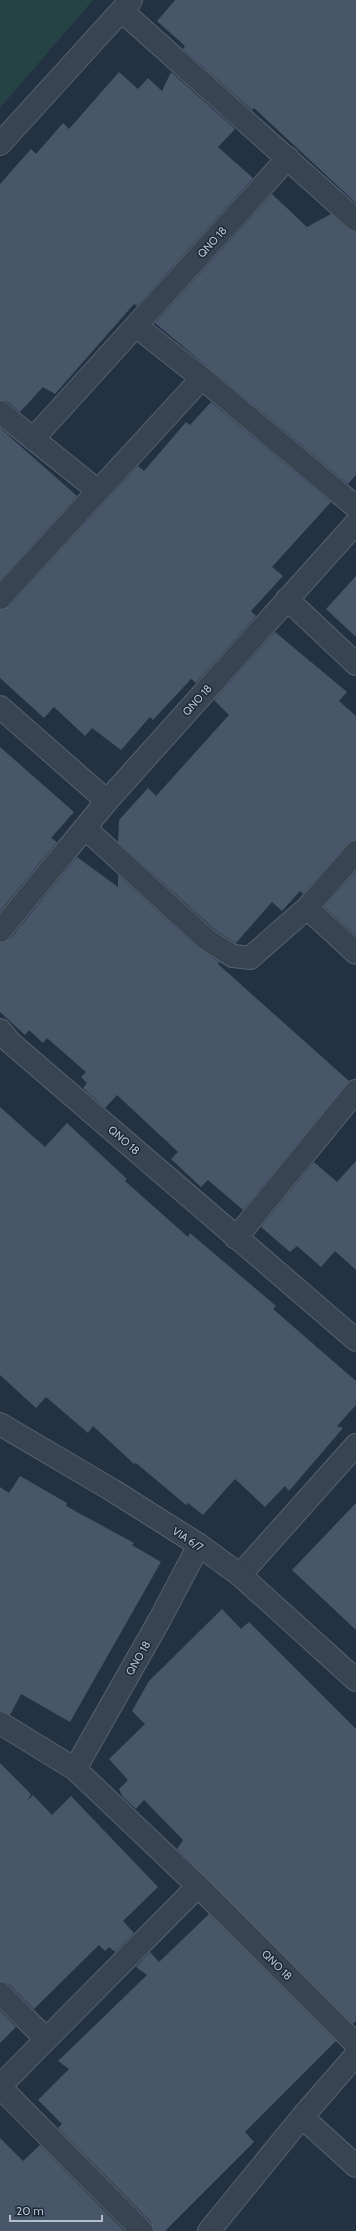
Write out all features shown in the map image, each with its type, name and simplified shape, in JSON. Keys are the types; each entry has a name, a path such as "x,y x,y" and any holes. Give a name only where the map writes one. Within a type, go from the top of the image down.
{"street":[{"path":"0,144 127,5 288,158 356,220"},
{"name":"QNO 18","path":"33,439 288,158"},
{"path":"136,326 202,378 356,507"},
{"path":"0,598 97,490 202,378"},
{"path":"0,412 97,490"},
{"name":"QNO 18","path":"0,931 107,801 356,523"},
{"path":"287,599 356,664"},
{"path":"0,707 107,801"},
{"path":"84,828 206,939 233,956 250,958 307,908 356,852"},
{"path":"307,908 356,953"},
{"name":"QNO 18","path":"4,1040 356,1340"},
{"path":"236,1238 356,1091"},
{"name":"VIA 6/7","path":"0,1424 112,1490 199,1546 240,1575 356,1680"},
{"path":"240,1575 356,1444"},
{"name":"QNO 18","path":"75,1769 160,1620 199,1546"},
{"name":"QNO 18","path":"0,1723 75,1769 198,1886 356,2044"},
{"path":"142,2231 0,2086 198,1886"},
{"path":"0,1993 46,2039"},
{"path":"209,2231 302,2117 356,2055"},
{"path":"302,2117 356,2166"}],"green space":[{"path":"0,0 93,0 0,108"}],"building":[{"path":"175,0 356,0 356,203 254,108 252,110 183,49 185,46 157,21"},
{"path":"119,72 138,89 148,78 162,91 171,72 235,129 218,147 253,178 137,306 134,304 55,394 43,387 20,412 8,402 0,400 0,184 31,149 36,154 63,123 69,129"},
{"path":"272,194 307,227 331,214 348,229 356,232 356,475 348,484 155,323"},
{"path":"211,402 331,502 272,567 283,576 251,611 256,616 196,683 191,679 153,720 150,717 121,750 92,728 85,736 54,707 44,718 0,678 0,610 9,606 138,466 144,471 186,422 190,425"},
{"path":"0,428 77,496 0,580"},
{"path":"356,576 356,637 326,609"},
{"path":"275,632 347,692 339,701 356,716 356,840 347,844 303,894 300,891 282,911 272,902 236,943 214,929 118,842 119,820 148,788 156,796 229,715 214,700"},
{"path":"0,747 74,812 51,838 57,842 0,911"},
{"path":"77,857 118,887 118,875 198,948 219,962 218,964 349,1081 243,1210 208,1180 201,1187 171,1159 178,1152 117,1095 105,1108 83,1088 87,1083 81,1077 86,1072 47,1038 43,1043 29,1030 25,1035 0,1012 0,943 10,939"},
{"path":"356,871 356,936 324,907"},
{"path":"0,1107 45,1147 67,1123 127,1179 125,1181 188,1237 190,1233 276,1306 273,1309 356,1381 356,1405 337,1426 343,1428 289,1491 285,1486 265,1507 235,1479 203,1515 188,1503 186,1505 136,1463 134,1464 93,1426 88,1433 46,1397 36,1408 0,1375"},
{"path":"356,1161 356,1270 335,1251 321,1267 297,1246 290,1252 261,1227 314,1162 337,1182"},
{"path":"20,1476 67,1503 66,1506 134,1543 132,1545 161,1562 70,1722 21,1694 10,1715 0,1711 0,1487 9,1493"},
{"path":"356,1503 356,1630 292,1570"},
{"path":"222,1609 241,1629 249,1622 356,1729 356,2021 353,2024 177,1849 183,1840 144,1800 136,1809 122,1796 119,1789 128,1780 109,1759 145,1724 132,1711 149,1681"},
{"path":"0,1763 31,1794 28,1800 33,1795 52,1815 71,1796 158,1887 123,1921 134,1933 115,1952 109,1947 105,1951 99,1945 34,2009 9,1984 0,1981"},
{"path":"209,1914 336,2041 245,2132 254,2142 165,2231 154,2231 151,2222 58,2128 62,2124 38,2100 69,2069 58,2061 147,1975 136,1967 150,1952 159,1962"},
{"path":"0,2011 16,2027 0,2043"},
{"path":"0,2138 23,2161 40,2145 124,2231 0,2231"}]}
